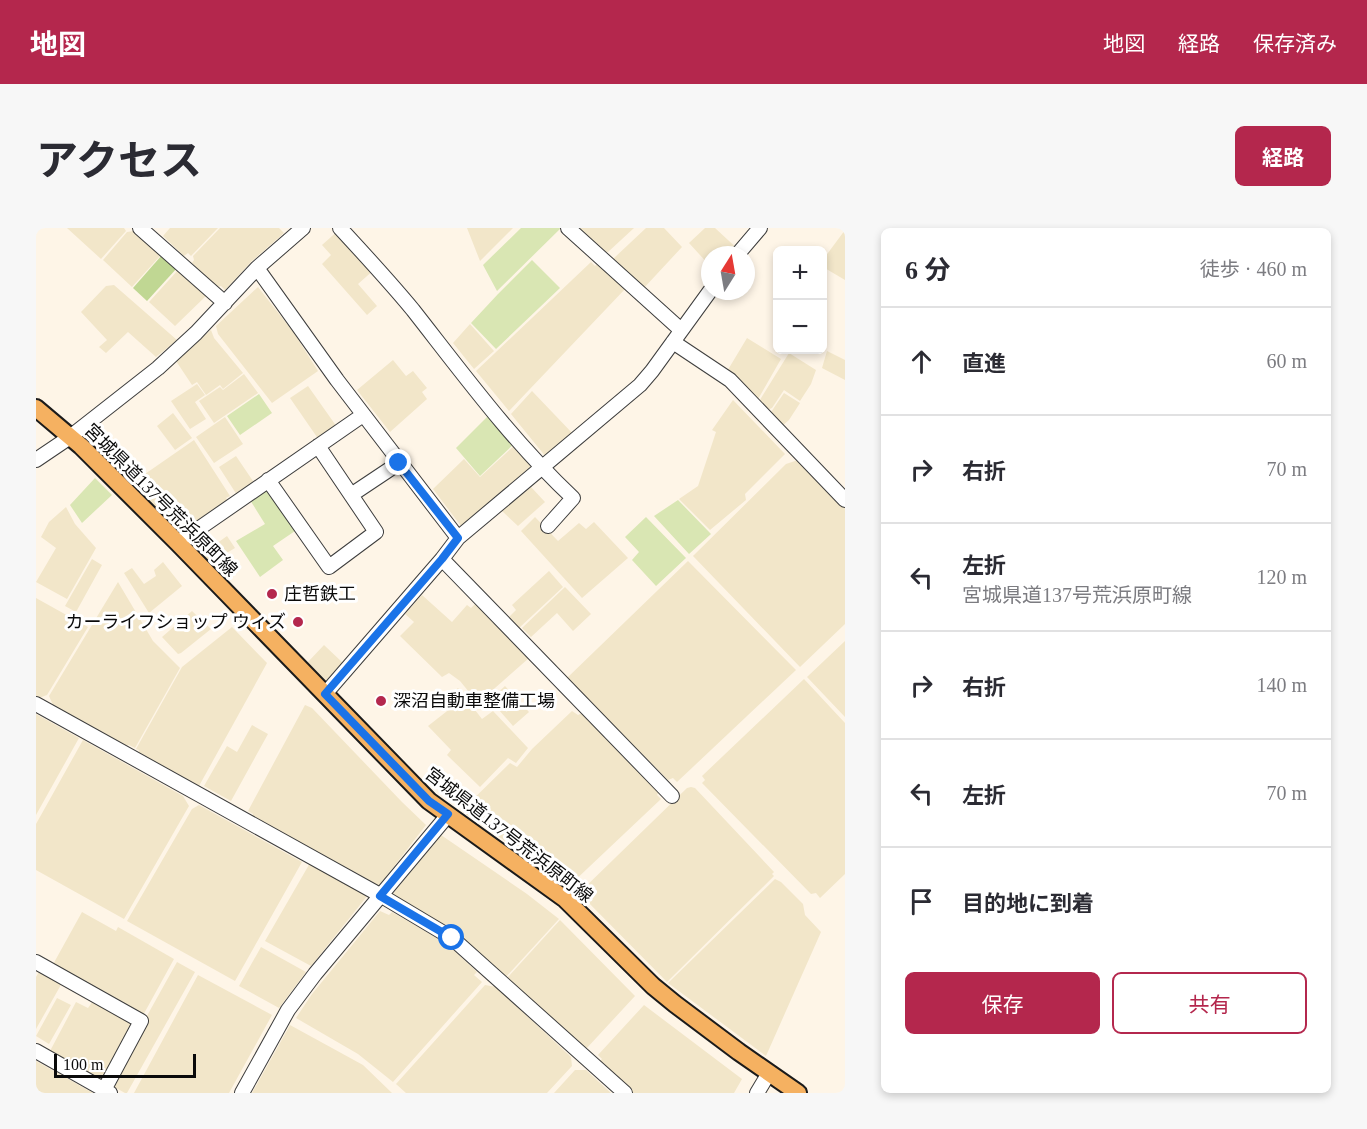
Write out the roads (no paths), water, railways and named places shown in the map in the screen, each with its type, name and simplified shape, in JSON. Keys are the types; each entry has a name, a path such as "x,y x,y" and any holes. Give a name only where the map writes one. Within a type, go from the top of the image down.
{"main road":[{"name":"宮城県道137号荒浜原町線","path":"36,408 70,437 178,543 429,801 565,899 653,986 763,1084 798,1093"}],"street":[{"path":"140,228 225,303"},
{"path":"36,460 70,437 158,368 225,303 257,268 303,228"},
{"path":"340,228 412,309 440,347 540,467 573,498 548,526"},
{"path":"568,228 677,336 730,380 845,500"},
{"path":"745,246 760,228"},
{"path":"257,268 363,415 458,538"},
{"path":"325,694 458,538 540,467 626,398 652,371 703,300"},
{"path":"178,543 363,415"},
{"path":"268,480 329,567 376,532 318,446"},
{"path":"351,495 399,463"},
{"path":"442,559 672,796"},
{"path":"36,704 452,938 625,1093"},
{"path":"242,1093 288,1010 448,814"},
{"path":"36,962 141,1021 107,1092 36,1052"}],"place":[{"name":"庄哲鉄工","path":"272,594"},
{"name":"カーライフショップ ウィズ","path":"298,622"},
{"name":"深沼自動車整備工場","path":"381,701"}]}
